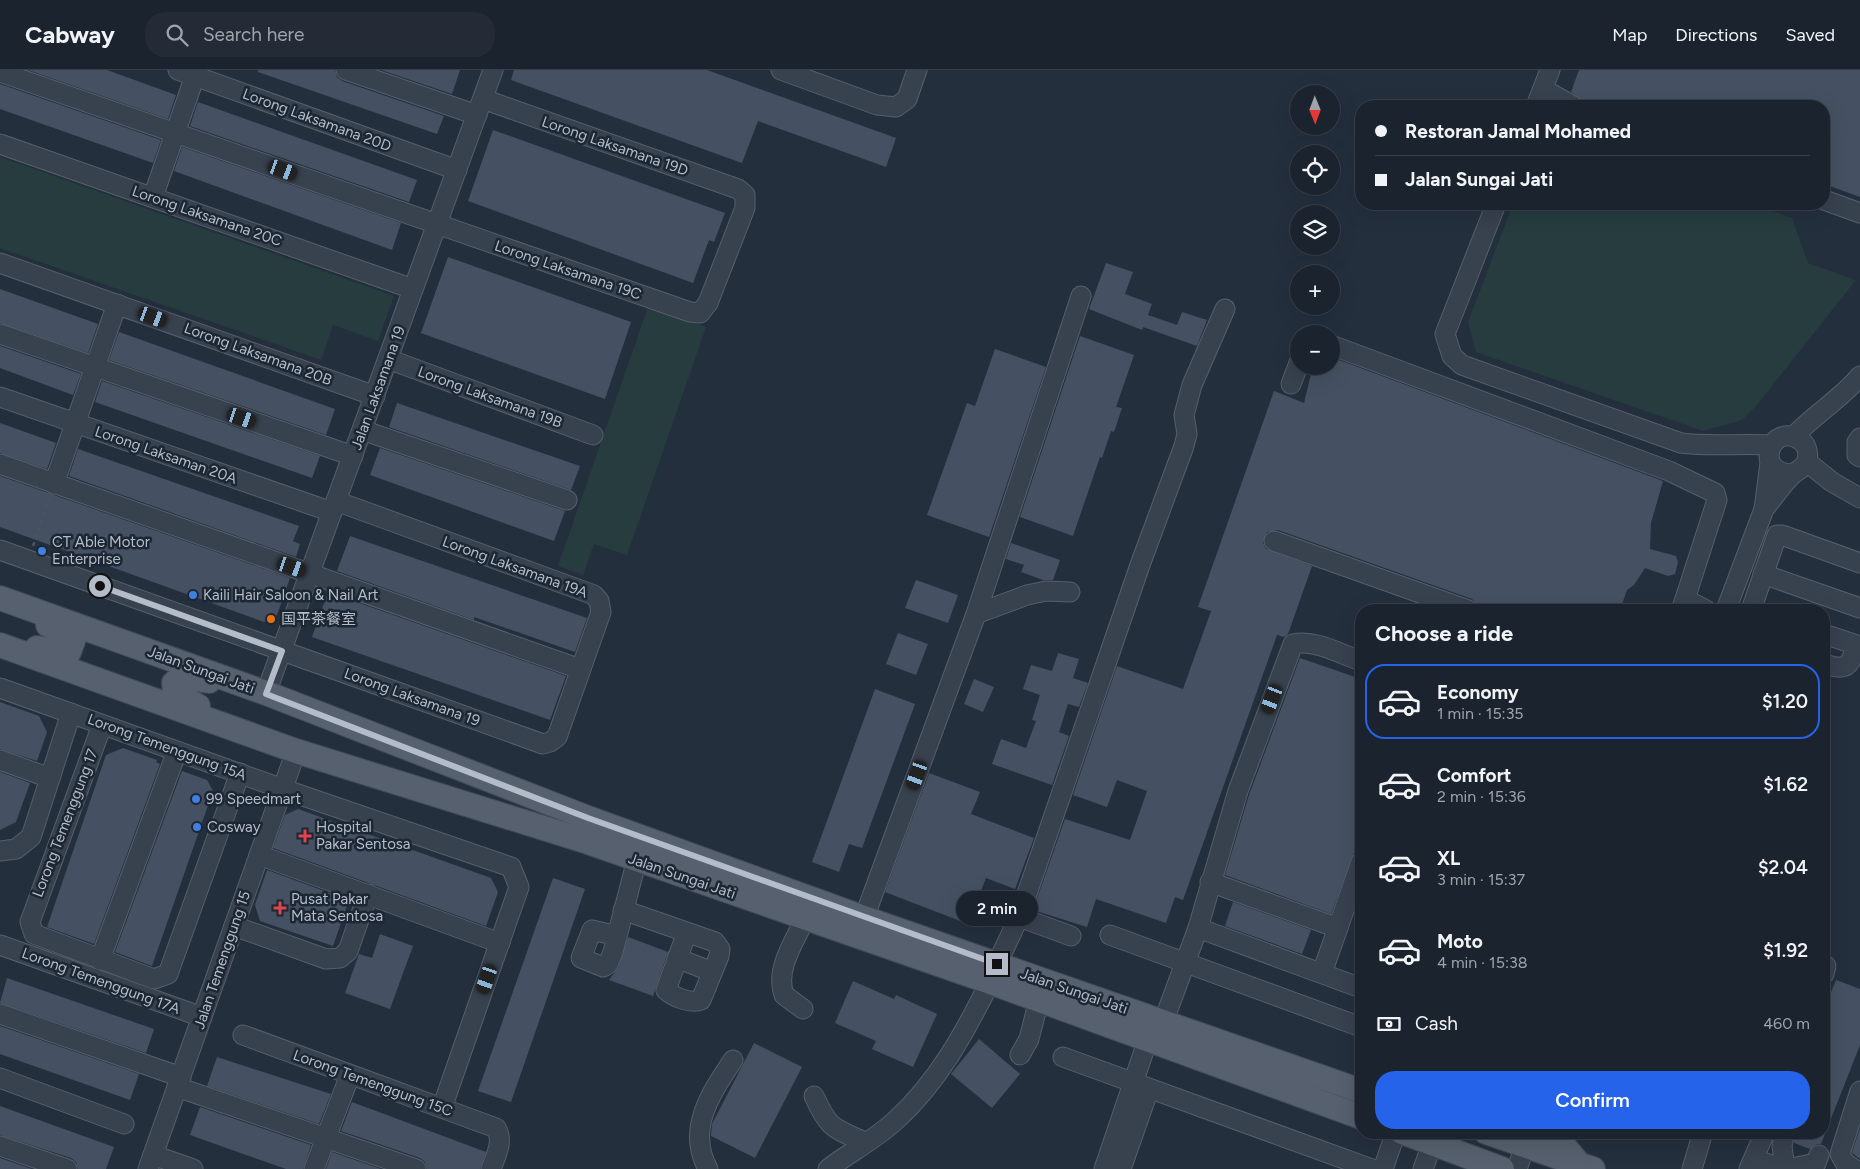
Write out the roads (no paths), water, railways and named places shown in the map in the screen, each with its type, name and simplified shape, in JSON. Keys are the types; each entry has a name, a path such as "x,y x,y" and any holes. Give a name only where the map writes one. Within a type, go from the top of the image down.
{"main road":[{"path":"0,599 67,635 73,640 73,646 69,652 62,653 0,640"},
{"name":"Jalan Sungai Jati","path":"0,599 261,692 588,818 864,918 994,973 1155,1031 1355,1114"},
{"name":"Jalan Sungai Jati","path":"0,645 243,730 296,751 582,840 805,919 994,973 1039,1000 1155,1031 1355,1089"},
{"path":"243,730 175,693 174,683 182,677 261,692"},
{"path":"1420,1139 1502,1169"},
{"path":"1528,1139 1586,1166"},
{"path":"1559,1139 1586,1166"}],"street":[{"name":"Lorong Laksamana 19D","path":"346,70 485,87 738,189 745,195 745,208 708,303 700,314"},
{"path":"781,70 877,106 896,107 907,99 917,70"},
{"path":"1539,98 1550,70"},
{"name":"Lorong Laksamana 19C","path":"0,72 176,132 437,225 700,314"},
{"path":"153,197 176,132 190,72"},
{"name":"Lorong Laksamana 20D","path":"190,72 457,170"},
{"name":"Jalan Laksamana 19","path":"261,692 282,651 457,170 485,87"},
{"name":"Lorong Laksamana 20C","path":"0,144 414,289"},
{"path":"1830,202 1860,214"},
{"path":"1494,210 1445,334 1452,356 1462,365 1681,443 1701,446 1727,443 1771,444"},
{"name":"Lorong Laksamana 20B","path":"0,263 375,396"},
{"path":"864,918 976,614 1081,296"},
{"path":"54,484 116,304"},
{"path":"828,1169 895,1122 927,1089 968,1026 994,973 1019,917 1140,565 1184,446 1187,434 1184,416 1192,385 1225,309"},
{"path":"0,334 353,456"},
{"path":"1340,348 1669,471 1716,493 1717,500 1683,604"},
{"name":"Lorong Laksamana 19B","path":"388,359 593,435"},
{"path":"1291,384 1294,375"},
{"path":"1794,436 1812,416 1856,385"},
{"name":"Lorong Laksaman 20A","path":"0,397 334,507"},
{"path":"362,430 567,500"},
{"path":"1728,604 1764,508 1770,463 1768,454 1771,444 1781,436 1794,436 1803,442 1808,452 1799,468 1764,508"},
{"path":"1860,438 1857,442 1856,455 1860,457"},
{"path":"1770,463 1776,470 1784,474 1799,468 1832,482 1860,498"},
{"path":"0,464 580,669"},
{"name":"Lorong Laksamana 19A","path":"334,507 594,595 599,601 600,612 557,738 543,744"},
{"path":"1753,604 1777,535 1782,535 1860,563"},
{"path":"1274,540 1451,604"},
{"name":"Lorong Laksamana 19","path":"0,550 543,744"},
{"path":"1763,574 1860,608"},
{"path":"976,614 1028,595 1046,591 1070,592"},
{"path":"1830,635 1859,642 1850,664 1846,667 1838,668 1830,666"},
{"path":"1121,1169 1131,1140 1141,1086 1155,1031 1185,964 1198,928 1238,791 1293,644 1302,642 1314,644 1355,659"},
{"name":"Lorong Temenggung 15A","path":"0,688 240,774 511,867 519,887 500,943"},
{"path":"0,851 16,849 31,837 71,714"},
{"name":"Lorong Temenggung 17","path":"100,960 34,934 30,922 102,725"},
{"path":"176,751 100,960 154,979 168,974 240,774"},
{"name":"Jalan Temenggung 15","path":"150,1162 296,751"},
{"path":"0,760 50,778"},
{"path":"259,855 500,943 442,1108"},
{"path":"617,936 637,860"},
{"path":"1322,973 1355,879"},
{"path":"1210,882 1338,928"},
{"path":"234,926 326,959 340,958 348,951 368,894"},
{"path":"623,910 687,932 716,942 720,949 701,1000 691,1002 668,993 666,985 687,932"},
{"path":"1019,917 1071,936"},
{"path":"803,1009 784,995 780,978 783,966 805,919"},
{"path":"1198,928 1355,986"},
{"path":"1110,935 1355,1025"},
{"name":"Lorong Temenggung 17A","path":"0,945 202,1017"},
{"path":"677,958 712,972"},
{"path":"1020,1055 1029,1039 1039,1000"},
{"path":"0,1014 416,1169"},
{"name":"Lorong Temenggung 15C","path":"243,1035 496,1128 500,1134 500,1145 491,1169"},
{"path":"1063,1057 1372,1169"},
{"path":"708,1169 701,1151 698,1131 708,1098 734,1060"},
{"path":"314,1169 350,1075"},
{"path":"0,1078 124,1124"},
{"path":"1104,1169 1141,1086"},
{"path":"1854,1169 1845,1163 1840,1154 1860,1091"},
{"path":"814,1096 827,1122 840,1132 865,1142"},
{"path":"1383,1169 1394,1139"},
{"path":"1517,1169 1528,1139"},
{"path":"1692,1169 1701,1139"},
{"path":"1762,1139 1752,1165 1786,1169 1816,1163 1819,1155"},
{"path":"1783,1141 1782,1146 1786,1169"},
{"path":"1423,1169 1432,1144"},
{"path":"0,1146 67,1169"},
{"path":"150,1162 186,1168"}],"place":[{"name":"CT Able Motor Enterprise","path":"42,551"},
{"name":"Kaili Hair Saloon & Nail Art","path":"193,595"},
{"name":"国平茶餐室","path":"271,619"},
{"name":"99 Speedmart","path":"196,799"},
{"name":"Cosway","path":"197,827"},
{"name":"Hospital Pakar Sentosa","path":"305,836"},
{"name":"Pusat Pakar Mata Sentosa","path":"280,908"}]}
